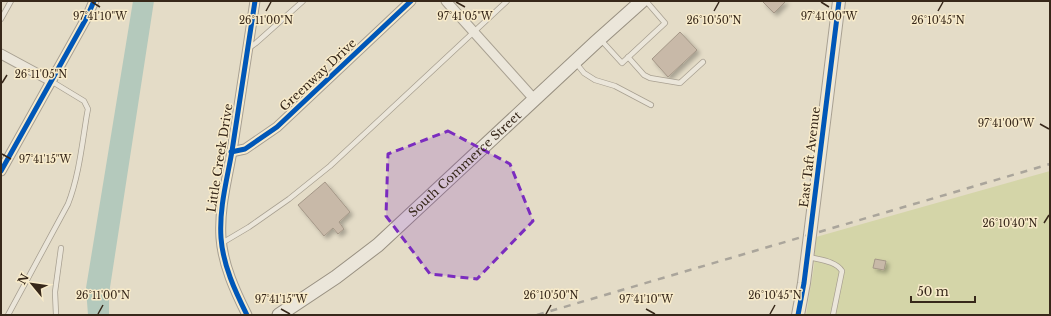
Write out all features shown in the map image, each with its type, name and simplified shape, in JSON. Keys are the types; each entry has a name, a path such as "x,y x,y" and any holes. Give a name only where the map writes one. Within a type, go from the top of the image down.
{"main road":[{"name":"South Commerce Street","path":"279,315 336,278 378,245 574,62 642,1"}],"street":[{"path":"1,171 87,17 94,1"},
{"name":"Little Creek Drive","path":"247,315 232,282 226,264 222,243 221,224 222,203 255,1"},
{"name":"Greenway Drive","path":"231,152 245,149 277,127 412,1"},
{"path":"446,1 534,99"},
{"name":"East Taft Avenue","path":"798,315 804,283 839,1"},
{"path":"1,54 51,81"}],"lane":[{"path":"1,18 11,1"},
{"path":"248,49 303,1"},
{"path":"222,243 249,227 330,166 507,1"},
{"path":"600,38 622,62 628,58 665,23 646,1"},
{"path":"628,58 644,75 650,78 680,83 703,62"},
{"path":"574,62 584,73 595,80 615,86 651,105"},
{"path":"8,315 69,200 76,176 88,109 84,101 51,81"},
{"path":"56,315 55,292 61,248"},
{"path":"807,257 836,264 842,271 833,315"}],"highlighted area":[{"path":"448,131 510,164 533,221 477,279 430,274 386,216 388,154"}],"green space":[{"path":"1050,171 1050,315 806,315 814,266 816,237"}],"shaded area":[{"path":"133,1 154,1 109,294 109,315 88,315 86,288"}],"building":[{"path":"762,1 786,1 774,13"},
{"path":"680,32 697,50 668,77 652,59"},
{"path":"325,182 350,212 339,222 344,229 338,234 333,228 324,236 298,205"},
{"path":"875,259 886,261 884,270 873,268"}],"railway":[{"path":"537,315 1050,164"}],"cycle path":[{"path":"1,171 87,17 94,1"},
{"path":"247,315 234,287 224,258 221,238 221,216 255,1"},
{"path":"231,152 245,149 277,127 411,1"},
{"path":"798,315 804,283 839,1"}]}
